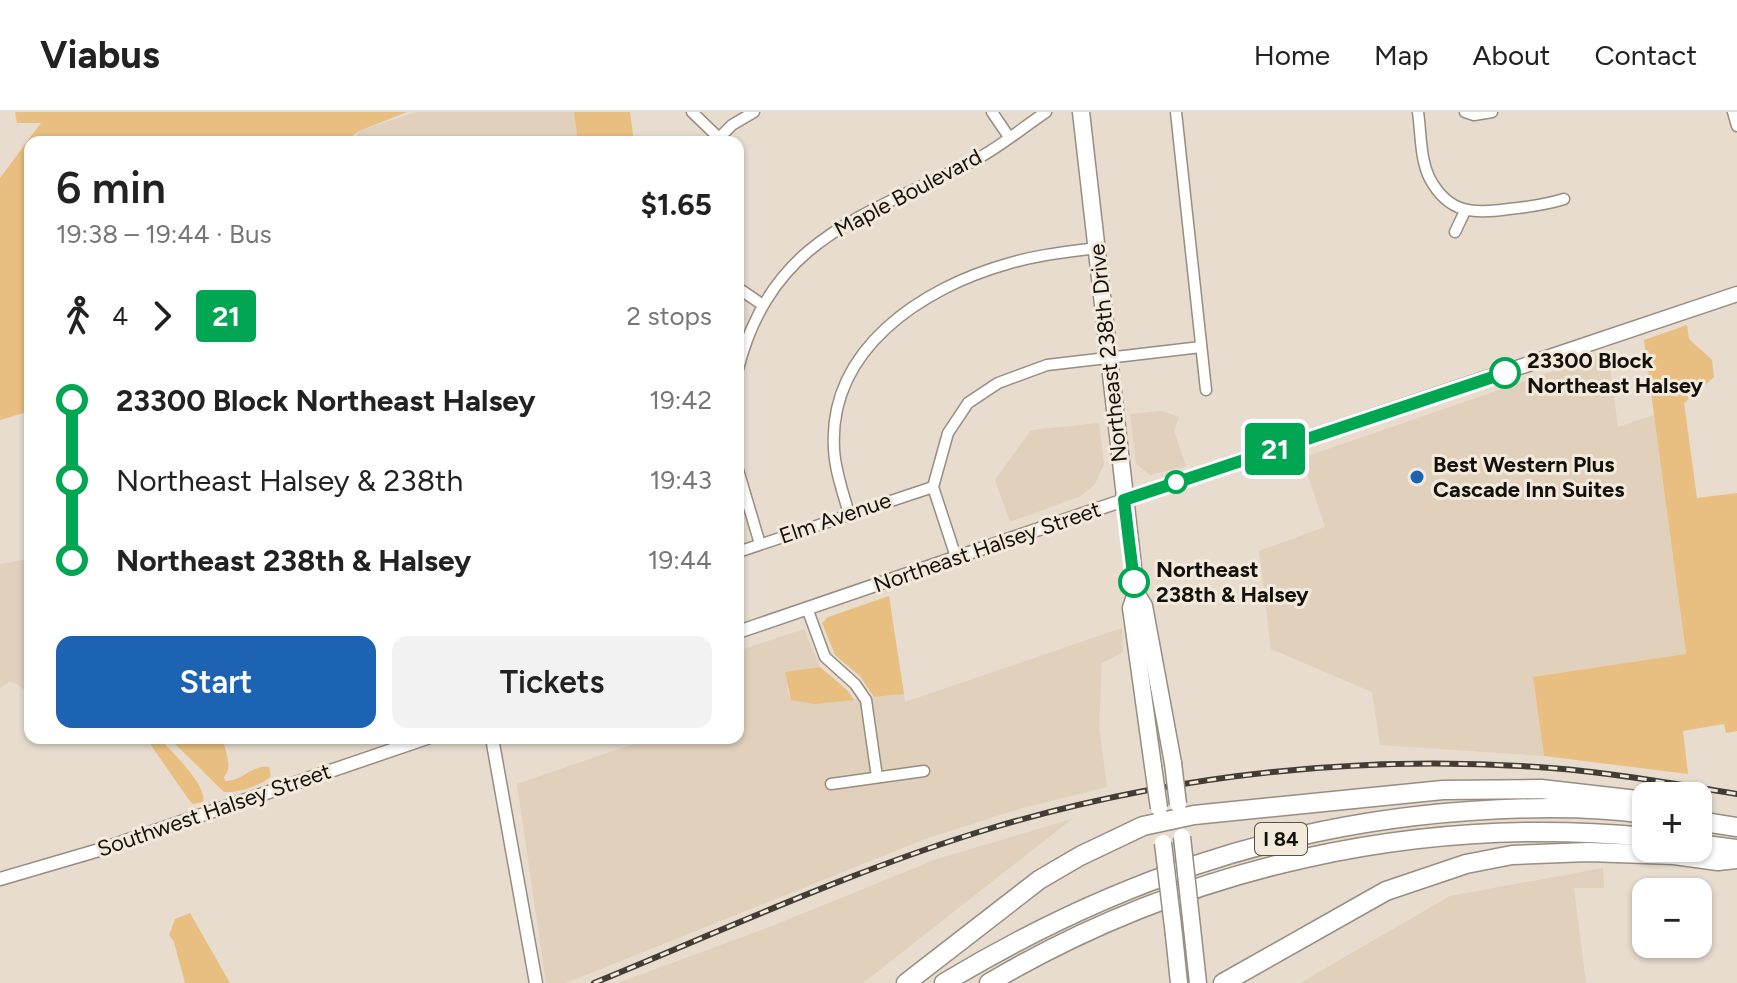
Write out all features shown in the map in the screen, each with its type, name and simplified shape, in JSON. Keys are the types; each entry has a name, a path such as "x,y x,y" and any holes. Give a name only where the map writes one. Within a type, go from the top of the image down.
{"highway":[{"name":"Northeast 238th Drive","path":"1081,112 1136,593 1144,606 1173,763 1198,983"},
{"name":"Northeast 238th Drive","path":"1136,593 1131,608 1160,815 1179,983"},
{"path":"906,983 1039,880 1160,815 1180,820 1348,798 1443,790 1541,789 1632,799"},
{"name":"I 84","path":"944,983 1025,937 1100,900 1193,864 1286,838 1376,821 1477,810 1579,809 1632,813"},
{"path":"1712,823 1737,827"},
{"name":"I 84","path":"989,983 1063,943 1134,911 1206,885 1295,860 1383,843 1474,834 1555,832 1632,836"},
{"path":"1712,846 1737,849"},
{"path":"1223,983 1386,891 1466,864 1512,855 1574,852 1662,854 1718,861 1737,859"}],"main road":[{"name":"Northeast Halsey Street","path":"1124,500 1737,294"}],"street":[{"path":"692,112 713,136"},
{"path":"721,136 754,112"},
{"path":"992,112 1009,137"},
{"name":"Maple Boulevard","path":"744,349 763,305 811,248 842,225 980,157 1046,112"},
{"path":"1176,112 1206,390"},
{"path":"1418,112 1430,179 1448,201 1465,211 1486,213 1545,205 1564,199"},
{"path":"1465,112 1474,115 1492,112"},
{"path":"1733,112 1737,126"},
{"path":"1455,232 1465,211"},
{"path":"849,514 835,461 835,417 845,382 874,340 920,302 980,272 1035,257 1097,248"},
{"path":"744,292 763,305"},
{"path":"956,557 933,487 948,433 961,411 977,396 1010,377 1047,365 1201,347"},
{"name":"Elm Avenue","path":"744,550 933,487"},
{"path":"744,490 760,544"},
{"name":"Northeast Halsey Street","path":"744,630 1124,500"},
{"path":"807,608 825,657 855,684 866,700 877,777"},
{"name":"Southwest Halsey Street","path":"0,879 99,850 409,744"},
{"path":"493,744 536,983"},
{"path":"831,784 924,771"}],"shaded area":[{"path":"15,112 407,112 353,136 31,136 41,123 17,123"},
{"path":"416,112 574,112 577,136 357,136 359,131"},
{"path":"574,112 630,112 633,136 577,136"},
{"path":"24,146 24,413 0,420 0,178"},
{"path":"1687,325 1689,339 1712,360 1714,377 1684,403 1697,498 1737,493 1737,731 1726,733 1724,724 1683,731 1688,774 1544,756 1533,677 1686,654 1644,340"},
{"path":"1608,352 1618,427 1654,415 1686,655 1533,677 1544,756 1380,745 1372,692 1271,649 1259,551 1325,527 1302,458"},
{"path":"1162,411 1179,417 1174,431 1186,466 1150,475 1136,464 1130,414"},
{"path":"1099,423 1104,464 1095,484 1081,496 1010,522 995,480 1031,430"},
{"path":"24,560 24,689 9,682 0,688 0,564"},
{"path":"889,596 904,694 874,697 860,676 835,655 822,623 828,617"},
{"path":"1122,628 1123,652 1102,663 1099,726 1107,787 1019,809 925,839 566,983 546,983 517,784 633,744 744,744 744,649 804,629 820,667 786,672 791,700 815,704 904,694 905,702"},
{"path":"820,667 854,700 815,704 791,700 785,672"},
{"path":"150,744 165,744 194,778 203,795 203,802 193,804"},
{"path":"175,744 224,744 228,763 225,781 269,767 271,776 261,783 224,792"},
{"path":"1072,819 863,983 618,983 772,926 937,859"},
{"path":"1603,868 1604,888 1574,888 1586,983 1300,983 1450,896"},
{"path":"190,913 230,983 185,983 174,942 169,935 175,919"}],"railway":[{"path":"594,983 793,900 944,843 1063,809 1201,781 1340,767 1481,764 1598,773 1737,794"}],"bus line":[{"name":"21","path":"1134,582 1124,500 1505,373"}],"place":[{"name":"23300 Block Northeast Halsey","path":"1505,373"},
{"name":"Best Western Plus Cascade Inn Suites","path":"1417,477"},
{"name":"Northeast 238th & Halsey","path":"1134,582"}]}
